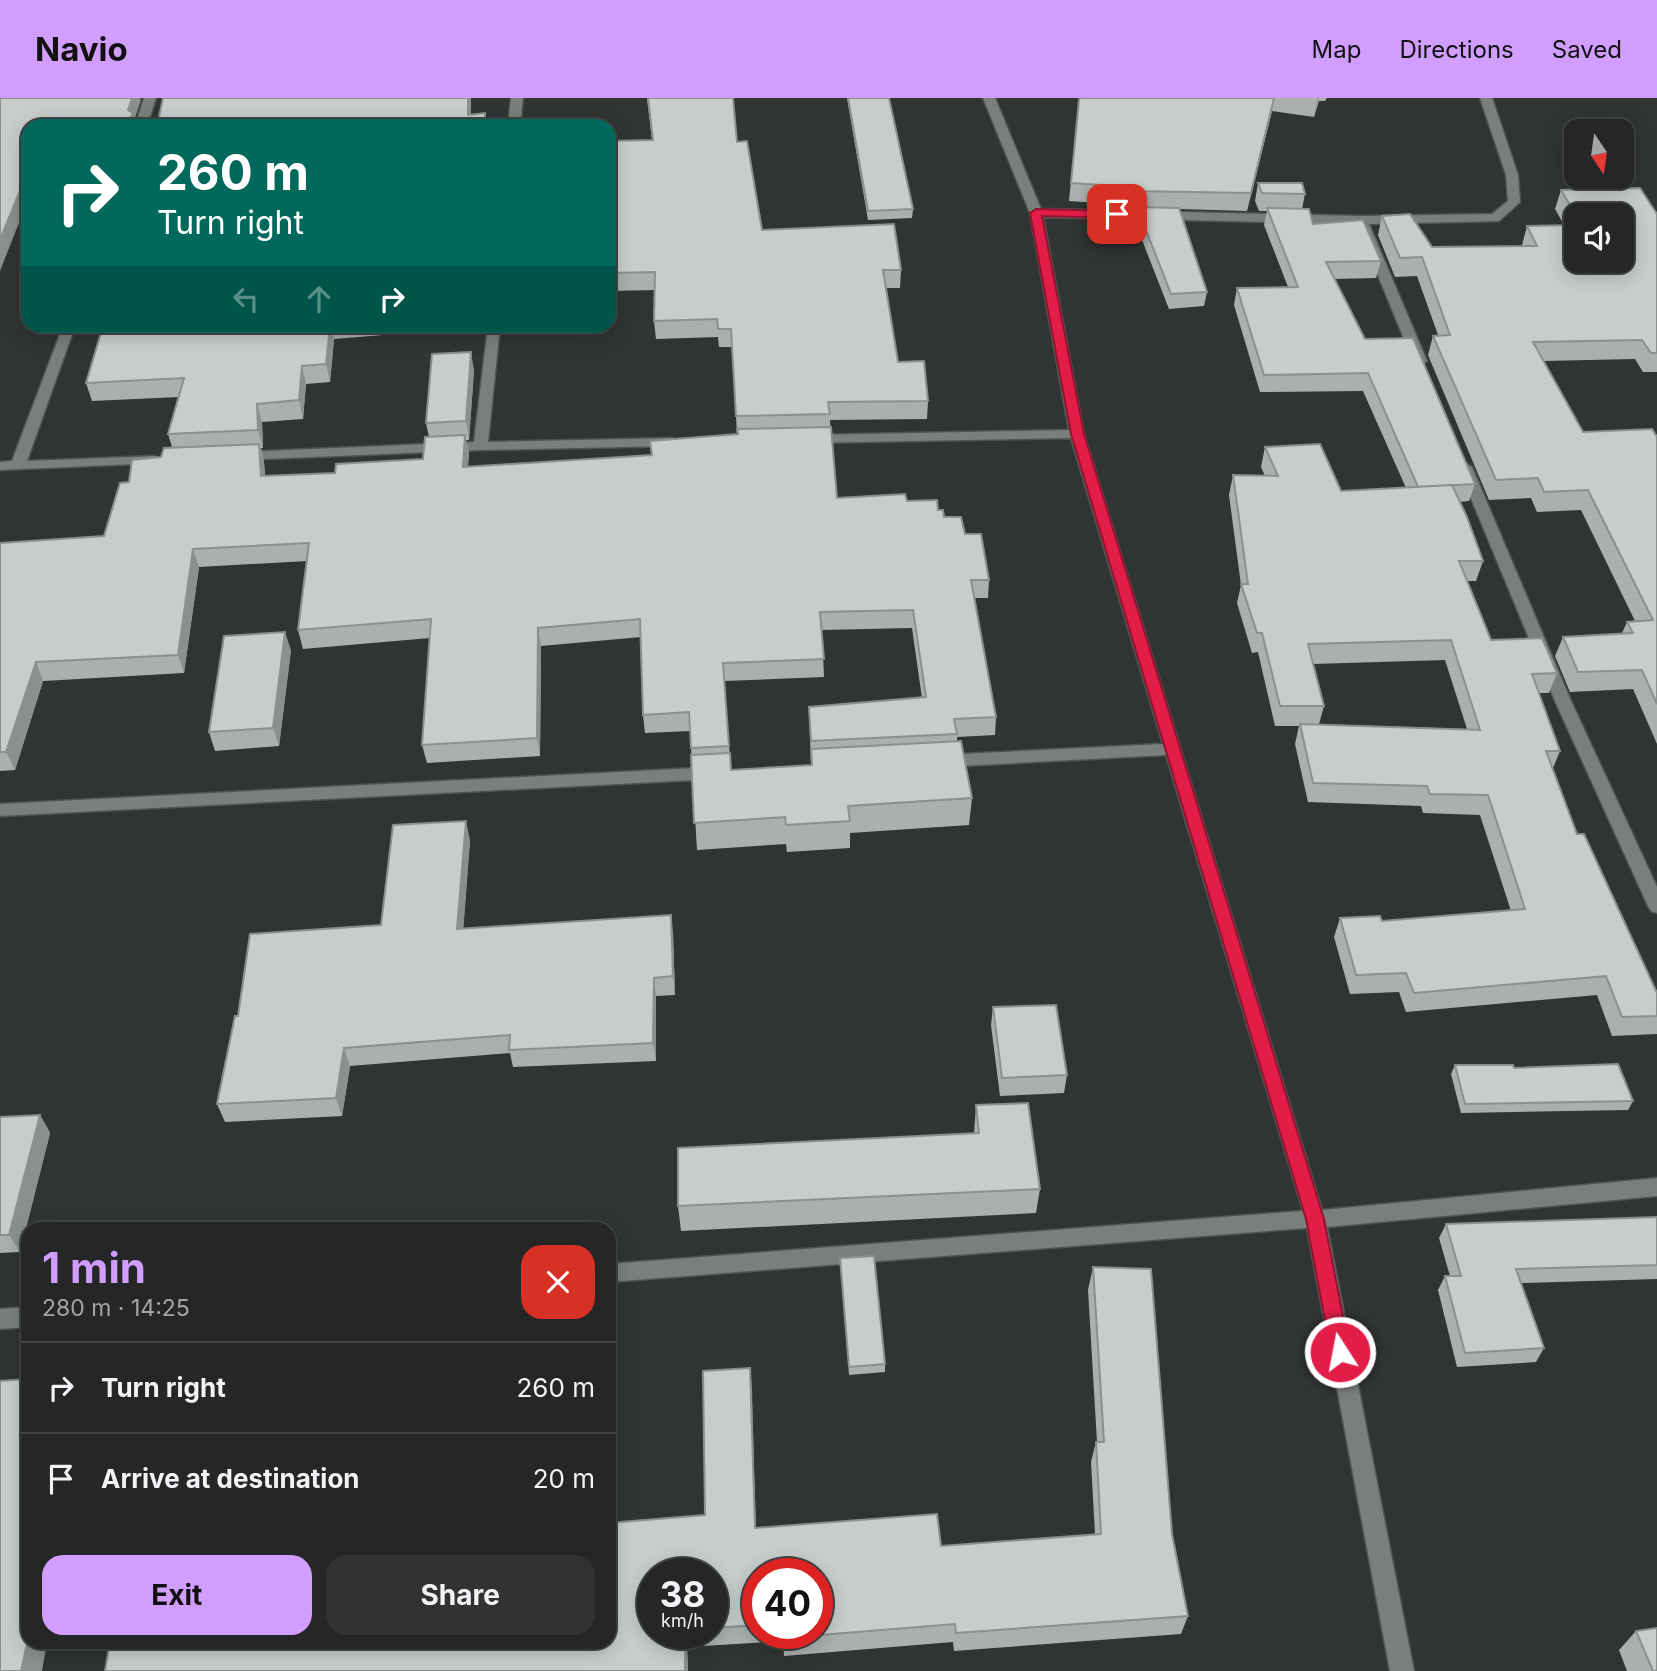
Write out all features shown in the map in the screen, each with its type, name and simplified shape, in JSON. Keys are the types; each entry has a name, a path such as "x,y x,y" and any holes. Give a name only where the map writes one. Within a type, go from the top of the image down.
{"street":[{"path":"143,119 150,98"},
{"path":"515,119 517,98"},
{"path":"989,98 1036,213 1077,434 1315,1219 1402,1671"},
{"path":"1036,213 1362,220 1495,218 1514,202 1512,175 1486,98"},
{"path":"1362,220 1426,375"},
{"path":"18,466 66,333"},
{"path":"481,446 493,333"},
{"path":"800,439 1077,434"},
{"path":"222,457 481,446 689,442"},
{"path":"1458,450 1563,701 1657,906"},
{"path":"0,466 168,459"},
{"path":"922,762 1173,749"},
{"path":"0,810 726,772"},
{"path":"616,1272 1315,1219 1657,1187"},
{"path":"0,1319 21,1318"}],"building":[{"path":"0,98 132,98 128,110 133,113 130,119 21,119 21,188 0,240"},
{"path":"163,98 468,98 468,115 485,113 485,119 158,119"},
{"path":"648,98 733,98 737,142 747,141 762,230 894,224 901,270 883,270 898,362 924,361 928,401 828,402 830,414 736,416 731,329 718,329 717,319 654,321 655,272 616,273 616,141 653,140"},
{"path":"848,98 889,98 913,209 868,211"},
{"path":"1080,98 1274,98 1251,193 1132,191 1131,187 1071,183"},
{"path":"1258,183 1302,183 1305,194 1262,193"},
{"path":"1640,188 1657,214 1657,353 1651,353 1642,340 1533,342 1583,432 1652,429 1657,437 1657,704 1642,670 1578,672 1563,637 1633,633 1627,622 1653,620 1588,490 1544,492 1538,478 1496,480 1433,336 1450,335 1422,257 1400,258 1382,216 1410,214 1432,247 1537,246 1527,226 1564,225 1564,273 1634,273 1634,203 1569,203 1561,190"},
{"path":"1137,207 1179,208 1207,292 1171,294"},
{"path":"1267,208 1309,209 1313,224 1363,220 1381,261 1326,262 1365,339 1413,338 1475,484 1418,487 1368,373 1264,375 1237,288 1298,287"},
{"path":"101,333 329,333 326,364 302,366 299,400 257,404 258,430 168,434 184,378 86,383"},
{"path":"471,352 466,421 426,423 432,354"},
{"path":"831,427 837,498 905,494 907,501 937,500 938,510 943,510 944,517 961,517 965,534 981,534 989,580 971,580 996,717 954,719 957,734 811,741 809,707 926,697 913,610 820,612 824,659 723,663 729,746 691,748 689,712 643,715 640,619 538,628 537,738 422,745 431,619 298,630 309,543 193,549 178,655 36,662 6,752 0,752 0,543 104,536 120,483 129,482 132,460 161,457 164,448 259,444 261,476 335,473 336,464 423,459 425,437 465,435 463,467 652,455 650,441 738,434 737,429"},
{"path":"1320,444 1341,491 1452,485 1483,561 1459,561 1491,640 1542,638 1557,673 1532,674 1560,751 1546,751 1577,834 1584,834 1657,993 1657,1016 1622,1017 1606,976 1414,993 1406,973 1356,975 1340,918 1380,916 1382,921 1525,909 1488,795 1430,794 1427,786 1313,783 1300,724 1480,730 1451,640 1308,644 1324,706 1280,706 1262,633 1257,633 1241,584 1248,584 1233,475 1278,476 1265,447"},
{"path":"285,632 273,728 209,732 224,636"},
{"path":"961,741 972,798 848,806 850,821 786,825 785,817 694,823 691,755 730,753 731,770 812,765 811,749"},
{"path":"466,821 457,929 671,915 673,976 654,978 653,1043 509,1050 510,1035 344,1048 336,1098 217,1104 235,1016 238,1016 250,934 381,925 393,825"},
{"path":"1056,1005 1067,1075 1002,1078 993,1007"},
{"path":"1618,1064 1633,1101 1465,1104 1455,1065 1513,1065 1514,1068"},
{"path":"1028,1103 1040,1189 678,1206 678,1148 979,1133 976,1105"},
{"path":"40,1115 9,1235 0,1235 0,1117"},
{"path":"1657,1217 1657,1265 1516,1269 1544,1348 1465,1353 1445,1276 1461,1276 1446,1224"},
{"path":"874,1256 885,1364 849,1367 840,1258"},
{"path":"1093,1267 1151,1269 1172,1534 1188,1616 956,1633 955,1624 833,1634 833,1558 742,1558 742,1626 728,1627 728,1558 637,1558 637,1649 685,1649 685,1671 105,1671 109,1649 616,1649 616,1522 705,1515 703,1371 750,1368 755,1528 937,1514 941,1546 1101,1534 1096,1442 1104,1442"},
{"path":"21,1380 21,1649 26,1649 21,1671 0,1671 0,1381"},
{"path":"1657,1628 1657,1671 1653,1671 1636,1631"}],"route":[{"path":"1117,214 1036,213 1077,434 1315,1219 1340,1352"}]}
